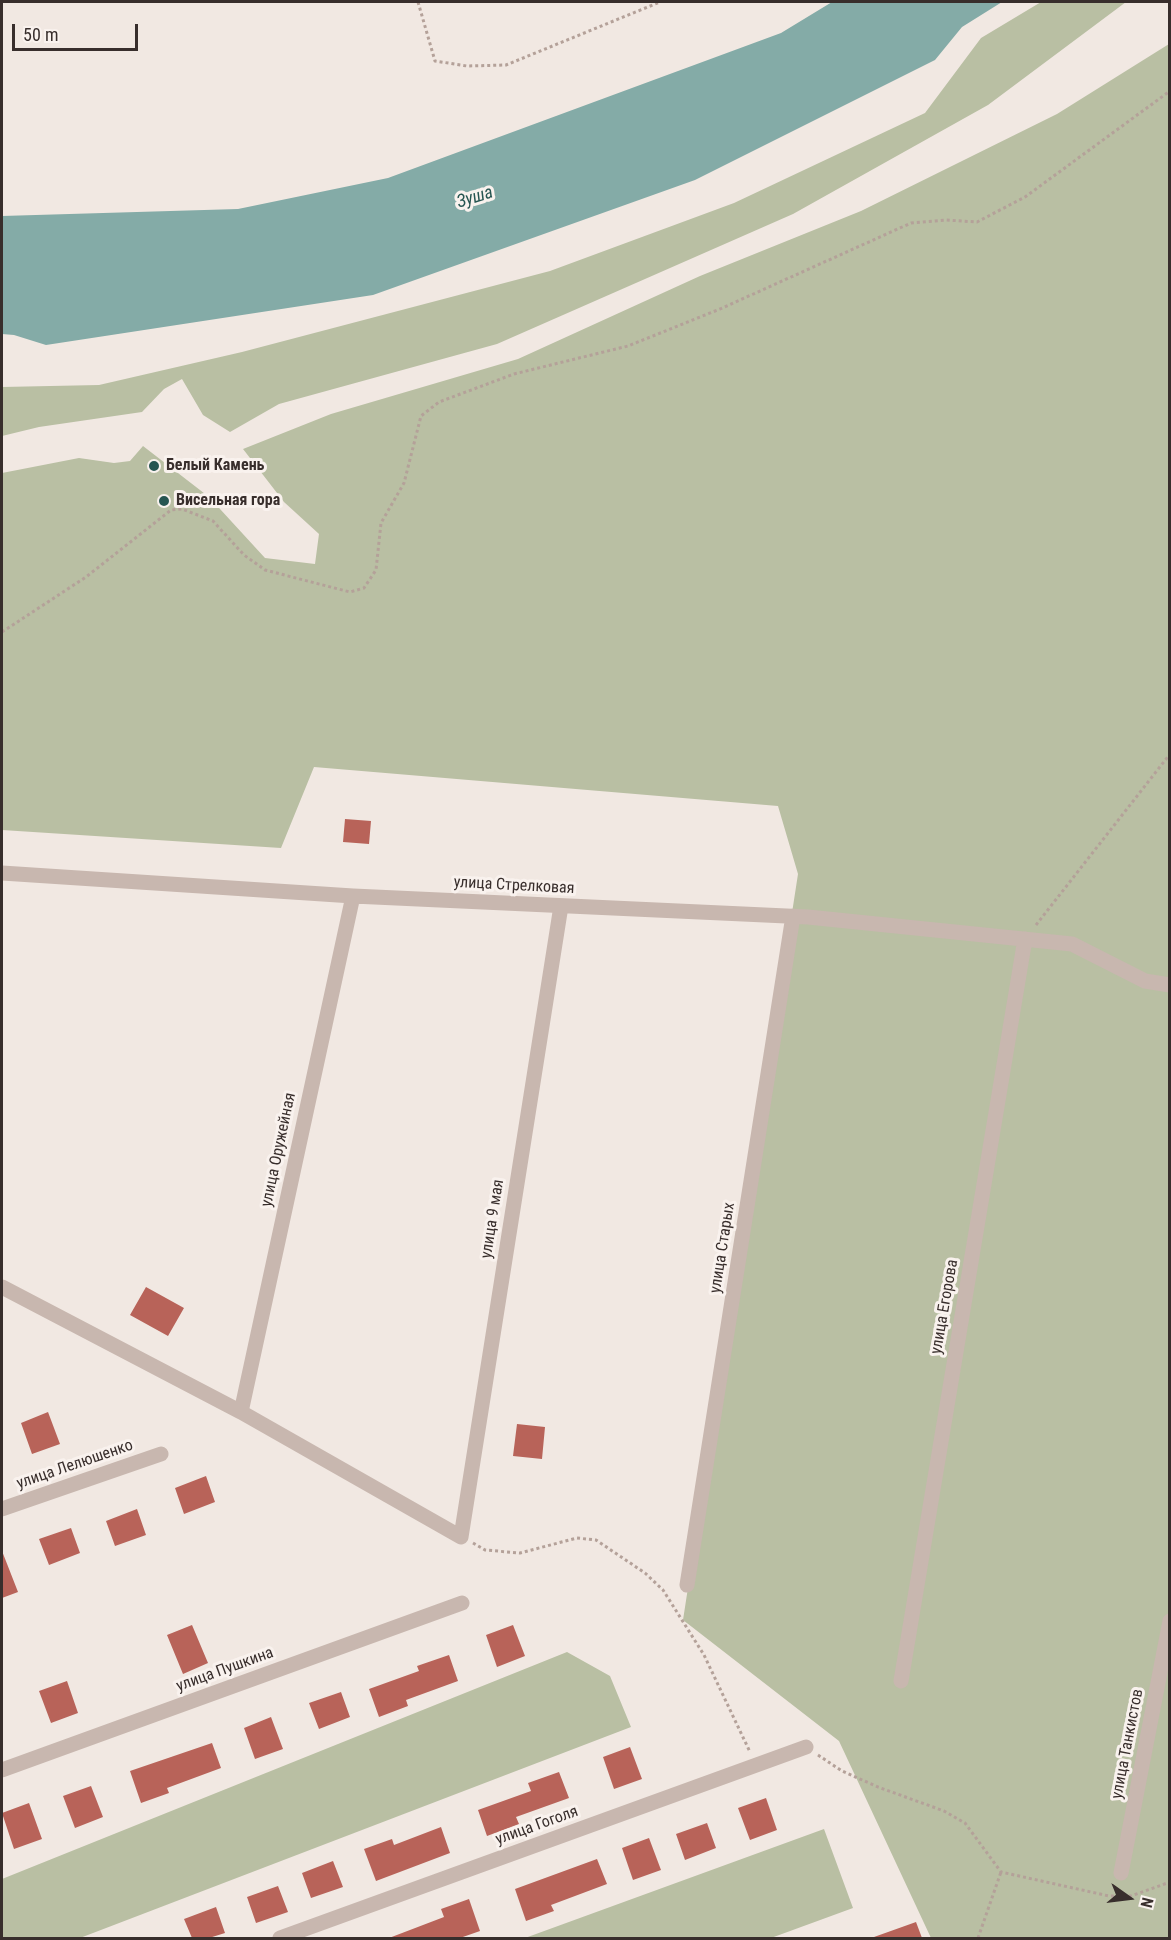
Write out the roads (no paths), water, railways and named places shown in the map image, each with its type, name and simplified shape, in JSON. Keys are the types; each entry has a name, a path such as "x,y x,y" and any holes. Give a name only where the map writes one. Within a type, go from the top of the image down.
{"street":[{"name":"улица Стрелковая","path":"2,873 353,896 793,916 1072,944 1145,981 1170,985"},
{"name":"улица Оружейная","path":"241,1412 353,896"},
{"name":"улица 9 мая","path":"241,1412 460,1537 561,906"},
{"name":"улица Старых","path":"687,1585 793,916"},
{"name":"улица Егорова","path":"901,1681 1025,939"},
{"path":"2,1287 241,1412"},
{"name":"улица Лелюшенко","path":"2,1509 161,1454"},
{"name":"улица Пушкина","path":"2,1770 462,1603"},
{"name":"улица Танкистов","path":"1121,1873 1170,1621"},
{"name":"улица Гоголя","path":"280,1938 806,1747"}],"water":[{"name":"Зуша","path":"832,2 1002,2 962,27 935,60 695,180 373,295 46,345 14,335 2,334 2,216 238,209 388,178 781,33"}],"place":[{"name":"Белый Камень","path":"154,466"},
{"name":"Висельная гора","path":"164,501"}]}
